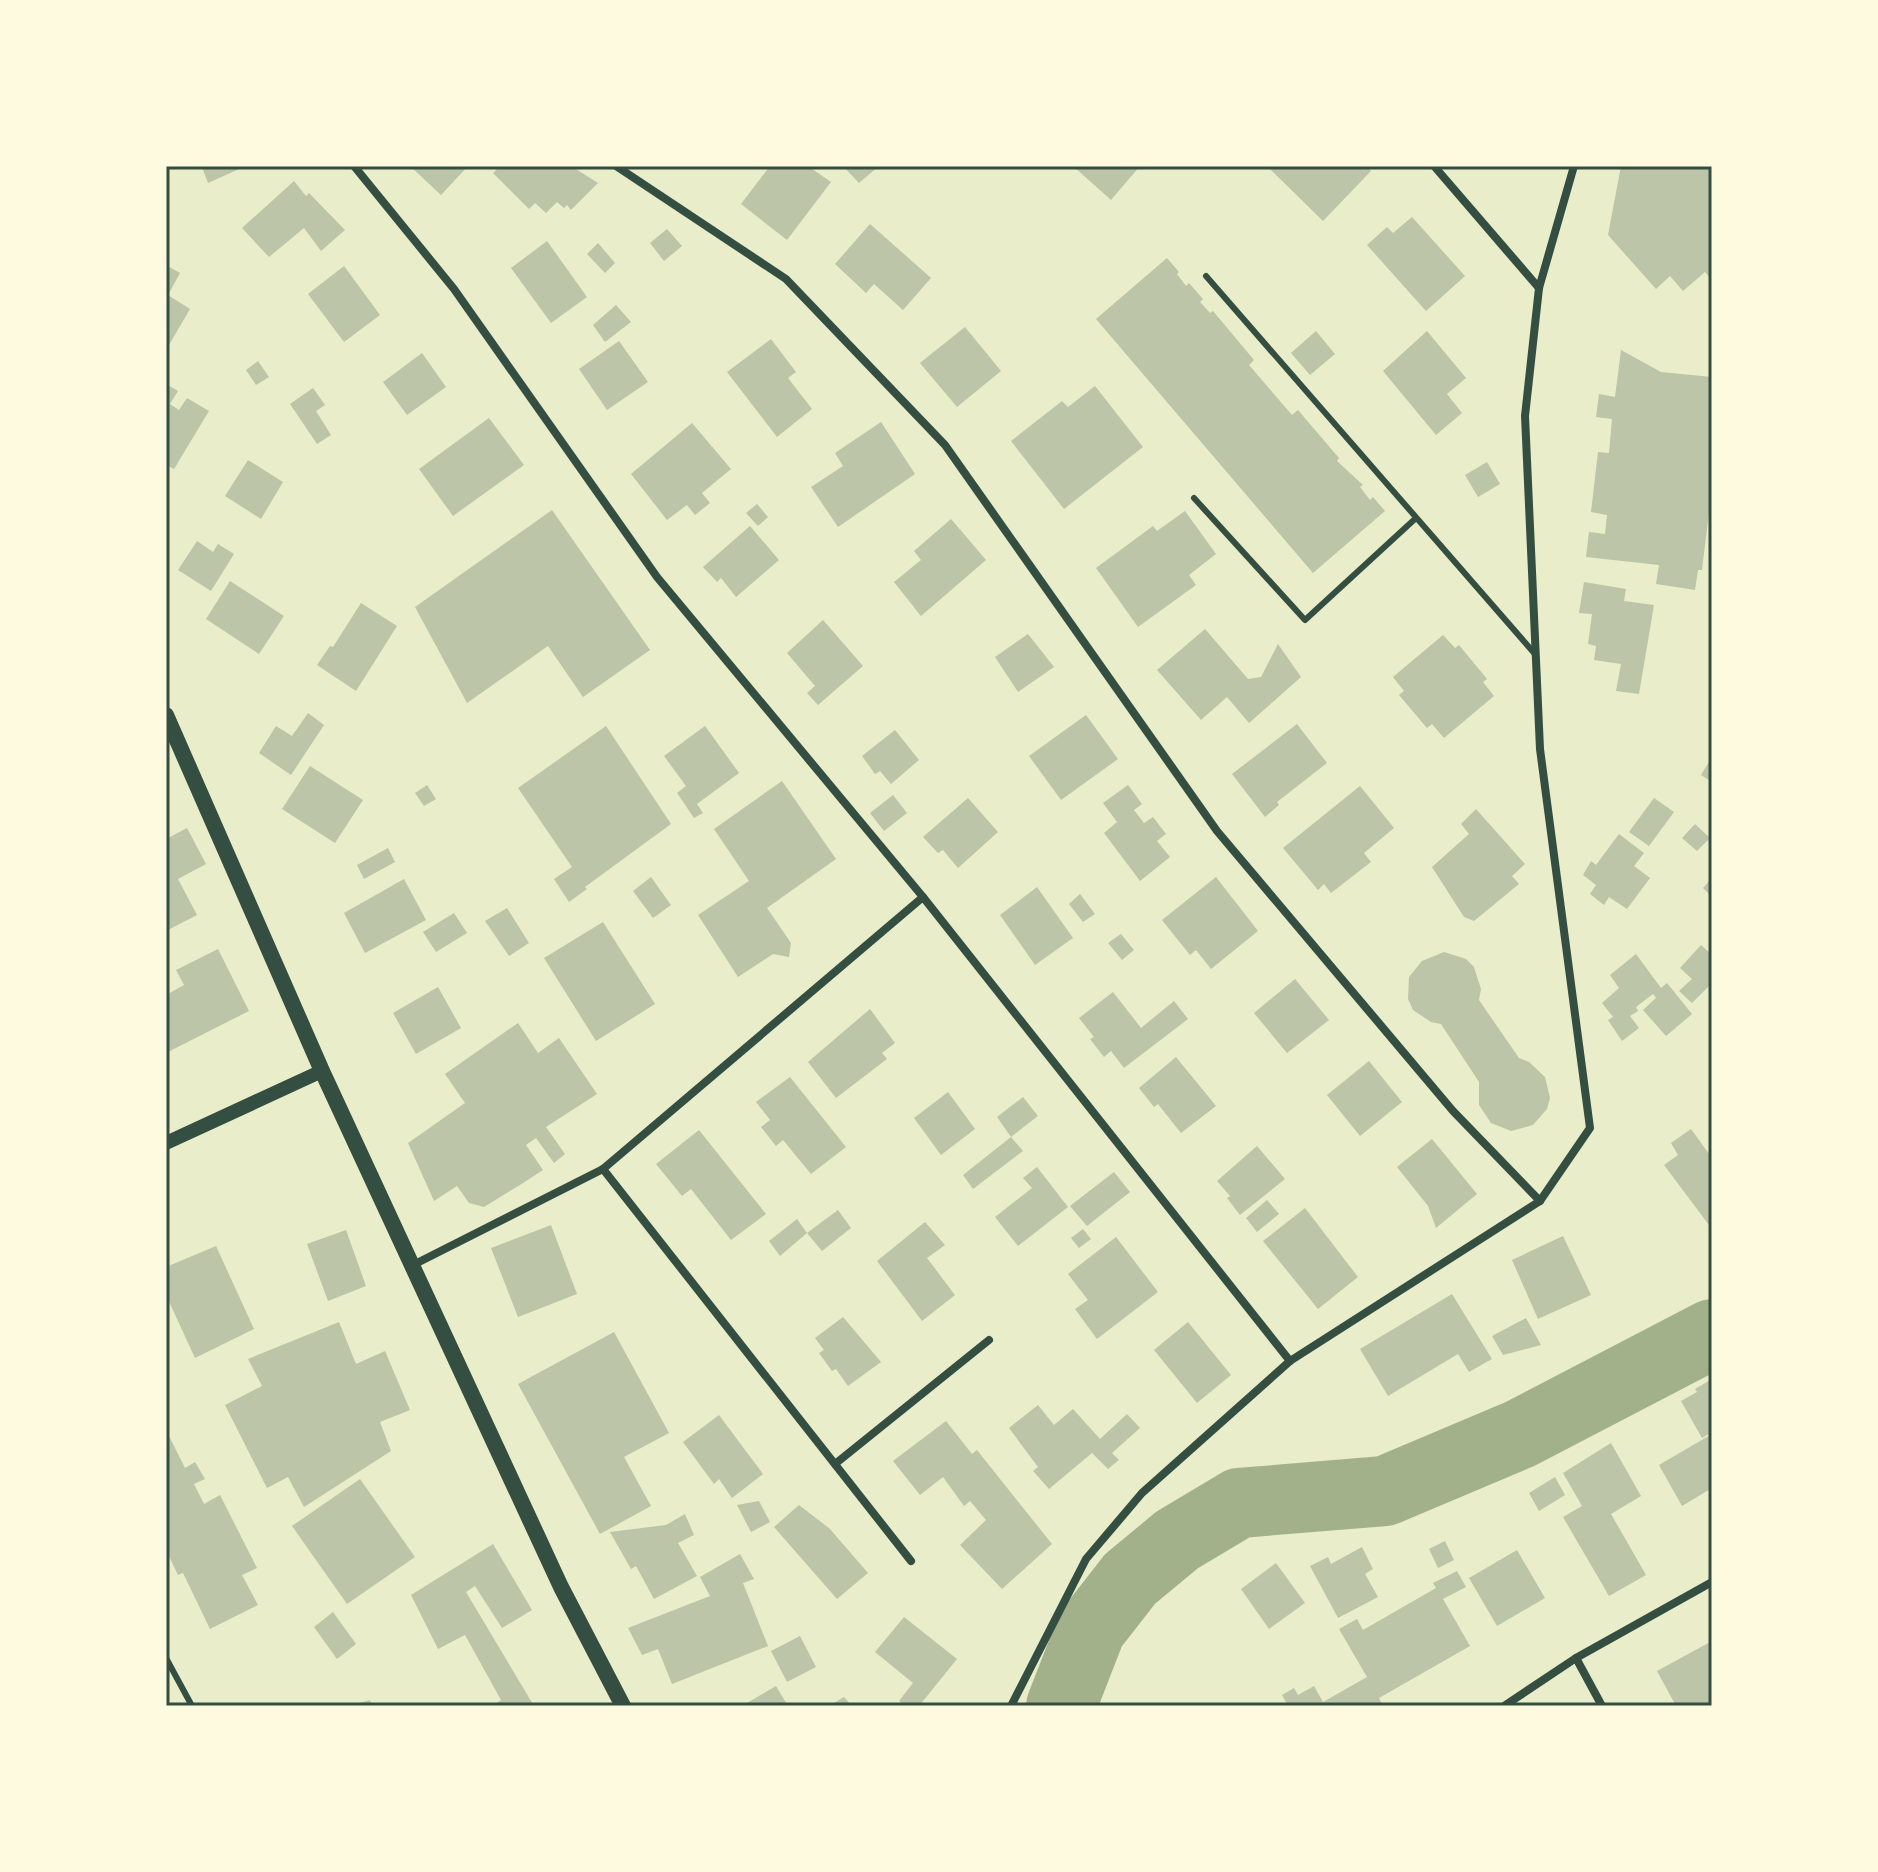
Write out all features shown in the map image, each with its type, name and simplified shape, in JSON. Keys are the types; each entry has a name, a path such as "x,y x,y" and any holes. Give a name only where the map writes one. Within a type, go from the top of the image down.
{"main road":[{"path":"166,715 322,1071 561,1587 623,1706"}],"street":[{"path":"354,166 454,289 657,577 923,897 1290,1361"},
{"path":"616,166 786,279 945,445 1217,831 1453,1111 1540,1201"},
{"path":"1434,166 1539,288"},
{"path":"1011,1706 1086,1559 1142,1493 1290,1361 1540,1201 1590,1128 1540,749 1525,416 1539,288 1574,166"},
{"path":"413,1265 603,1169 923,897"},
{"path":"166,1143 322,1071"},
{"path":"603,1169 911,1561"},
{"path":"835,1464 989,1340"},
{"path":"1504,1706 1576,1658 1712,1582"},
{"path":"1576,1658 1602,1706"}],"lane":[{"path":"1206,276 1535,654"},
{"path":"1194,498 1305,620 1416,518"},
{"path":"166,1658 192,1706"}],"building":[{"path":"204,166 246,166 208,183"},
{"path":"410,166 468,166 441,195"},
{"path":"500,166 571,166 598,183 571,210 557,202 546,213 535,203 529,209 493,173"},
{"path":"770,166 808,166 831,182 787,240 741,204"},
{"path":"843,166 879,166 859,183"},
{"path":"1073,166 1140,166 1111,200"},
{"path":"1267,166 1366,166 1371,171 1323,221"},
{"path":"1621,166 1712,166 1712,280 1705,272 1683,291 1670,276 1656,289 1608,235"},
{"path":"294,181 306,196 309,193 345,230 321,251 304,228 269,257 242,228"},
{"path":"1412,217 1465,276 1426,311 1367,245 1387,227 1393,233"},
{"path":"870,224 931,278 903,310 874,284 866,293 835,264"},
{"path":"667,229 682,246 664,261 650,243"},
{"path":"547,241 587,297 551,323 511,268"},
{"path":"598,243 615,263 605,273 587,254"},
{"path":"1167,258 1186,286 1189,283 1203,299 1200,302 1210,313 1213,311 1254,360 1249,365 1292,415 1298,410 1339,458 1337,461 1363,485 1360,487 1370,500 1373,497 1385,511 1313,573 1096,319"},
{"path":"166,265 180,273 168,295 190,309 166,350"},
{"path":"344,266 380,315 344,342 308,294"},
{"path":"616,305 631,322 605,342 593,325"},
{"path":"965,327 1001,371 957,407 920,363"},
{"path":"1316,331 1335,354 1310,375 1291,353"},
{"path":"1427,331 1466,378 1447,394 1462,413 1436,435 1383,371"},
{"path":"771,339 796,372 788,378 812,409 777,437 727,372"},
{"path":"619,341 648,382 607,410 579,369"},
{"path":"1621,350 1661,372 1712,377 1712,487 1702,570 1698,570 1695,590 1656,584 1659,565 1586,557 1589,532 1605,534 1607,515 1591,512 1598,452 1609,453 1612,419 1596,417 1599,394 1615,397"},
{"path":"422,353 446,387 407,415 383,382"},
{"path":"258,361 269,377 256,385 246,370"},
{"path":"168,385 178,391 170,404 179,410 187,398 209,411 174,469 166,465"},
{"path":"1095,386 1143,447 1064,509 1011,441 1062,401 1068,407"},
{"path":"313,388 325,405 316,411 331,435 317,444 290,404"},
{"path":"489,418 524,465 453,516 419,469"},
{"path":"881,422 915,474 838,527 811,487 843,466 835,453"},
{"path":"692,423 731,469 702,493 710,503 695,515 687,505 667,520 631,474"},
{"path":"248,460 283,482 261,519 225,496"},
{"path":"1487,462 1500,484 1478,497 1465,475"},
{"path":"757,504 768,517 758,526 746,513"},
{"path":"552,510 650,650 583,697 548,646 467,703 415,607"},
{"path":"1185,511 1216,554 1189,575 1196,585 1138,627 1096,568 1153,526 1157,531"},
{"path":"951,519 986,560 921,616 894,582 921,560 914,551"},
{"path":"750,526 779,560 736,597 721,578 717,582 703,567"},
{"path":"197,541 213,552 218,544 234,554 211,591 178,570"},
{"path":"230,581 284,616 259,654 206,619"},
{"path":"1584,582 1626,589 1624,601 1654,605 1639,694 1616,691 1621,664 1594,660 1596,646 1588,644 1592,614 1579,613"},
{"path":"361,603 397,626 356,691 317,665 330,646 333,647"},
{"path":"823,620 863,666 818,705 807,693 815,686 787,653"},
{"path":"1205,629 1248,679 1261,677 1278,644 1301,677 1249,723 1227,697 1201,720 1157,670"},
{"path":"1028,634 1054,667 1018,692 995,657"},
{"path":"1443,635 1455,648 1459,645 1487,679 1483,682 1494,696 1444,738 1432,724 1427,728 1399,695 1404,691 1393,677"},
{"path":"308,713 324,725 291,775 259,753 276,726 292,736"},
{"path":"1086,715 1118,759 1061,800 1029,756"},
{"path":"1297,724 1327,763 1277,802 1279,805 1265,817 1232,774"},
{"path":"606,726 671,824 569,902 554,879 572,867 518,788"},
{"path":"705,726 739,773 697,804 703,813 694,818 677,793 686,786 664,756"},
{"path":"895,730 919,760 891,784 880,771 875,774 862,756"},
{"path":"1712,757 1712,782 1701,775"},
{"path":"310,766 363,800 335,843 282,809"},
{"path":"782,781 836,859 767,908 791,943 789,957 773,954 738,977 698,915 749,881 714,829"},
{"path":"427,785 436,799 424,806 415,793"},
{"path":"1128,785 1142,804 1134,810 1144,823 1153,817 1166,834 1157,841 1170,857 1140,881 1104,833 1117,822 1103,803"},
{"path":"1360,786 1394,828 1364,853 1371,862 1331,893 1324,884 1318,890 1283,848"},
{"path":"893,795 907,813 884,831 870,813"},
{"path":"968,798 998,832 958,868 943,850 938,853 923,837"},
{"path":"1654,798 1674,812 1649,846 1629,832"},
{"path":"1476,809 1525,864 1512,876 1519,884 1474,921 1464,917 1432,867 1469,834 1461,824"},
{"path":"1695,824 1710,838 1697,851 1682,838"},
{"path":"187,828 206,864 178,879 197,915 166,931 166,839"},
{"path":"1619,834 1644,853 1634,866 1650,878 1627,909 1609,897 1604,905 1590,894 1596,885 1583,875 1591,861 1596,865"},
{"path":"388,848 395,862 364,879 357,865"},
{"path":"651,877 671,905 653,918 633,891"},
{"path":"1216,877 1258,931 1211,969 1196,950 1190,955 1162,920"},
{"path":"1712,878 1712,897 1703,888"},
{"path":"404,879 426,920 365,953 344,913"},
{"path":"1037,887 1073,938 1035,965 1000,915"},
{"path":"1080,894 1095,914 1083,922 1069,904"},
{"path":"507,908 529,943 509,956 485,921"},
{"path":"454,913 467,933 436,952 423,932"},
{"path":"603,922 655,1004 596,1041 544,958"},
{"path":"1121,934 1134,950 1122,960 1108,943"},
{"path":"1701,945 1712,955 1712,983 1692,1003 1679,991 1692,979 1680,968"},
{"path":"218,949 249,1011 166,1053 166,995 184,985 176,970"},
{"path":"1444,952 1466,959 1474,967 1481,989 1479,1000 1519,1058 1529,1062 1545,1077 1550,1098 1547,1109 1533,1125 1511,1131 1491,1123 1479,1105 1479,1082 1441,1024 1431,1022 1413,1010 1408,999 1409,977 1422,961"},
{"path":"1636,954 1661,988 1667,983 1692,1014 1666,1036 1643,1010 1656,998 1653,994 1630,1016 1639,1028 1622,1041 1608,1020 1613,1017 1602,1003 1619,988 1610,975"},
{"path":"1295,979 1329,1020 1287,1053 1254,1013"},
{"path":"438,987 461,1028 416,1054 393,1013"},
{"path":"1113,992 1141,1028 1174,1001 1188,1019 1124,1068 1111,1051 1104,1057 1079,1018"},
{"path":"870,1009 895,1043 882,1053 887,1059 836,1098 808,1062"},
{"path":"518,1023 538,1053 559,1038 597,1094 546,1127 565,1154 554,1163 536,1138 526,1145 543,1170 520,1185 484,1207 469,1203 457,1186 434,1201 408,1143 465,1103 445,1074"},
{"path":"1176,1057 1216,1106 1181,1133 1158,1104 1154,1107 1139,1088"},
{"path":"1369,1061 1402,1102 1360,1136 1327,1095"},
{"path":"790,1077 846,1147 811,1174 783,1140 776,1146 761,1127 770,1120 756,1102"},
{"path":"948,1092 975,1129 941,1155 914,1118"},
{"path":"1023,1097 1038,1116 1011,1137 997,1117"},
{"path":"1691,1129 1712,1158 1712,1229 1664,1165 1678,1155 1671,1143"},
{"path":"699,1130 766,1214 731,1240 691,1189 682,1196 656,1164"},
{"path":"1011,1137 1023,1151 973,1189 963,1175"},
{"path":"1432,1139 1477,1194 1436,1228 1428,1206 1397,1167"},
{"path":"1257,1146 1285,1179 1240,1215 1217,1181"},
{"path":"1037,1167 1068,1207 1018,1246 995,1217 1032,1188 1023,1178"},
{"path":"1114,1172 1130,1192 1087,1226 1070,1206"},
{"path":"1267,1200 1279,1214 1257,1232 1246,1218"},
{"path":"1305,1208 1358,1277 1318,1309 1263,1241"},
{"path":"838,1210 851,1228 822,1251 807,1233"},
{"path":"797,1219 807,1233 780,1256 769,1241"},
{"path":"925,1222 945,1245 927,1258 955,1295 922,1321 877,1261"},
{"path":"551,1225 577,1294 518,1317 491,1248"},
{"path":"1083,1229 1091,1239 1079,1248 1071,1238"},
{"path":"346,1230 366,1286 328,1301 307,1244"},
{"path":"1563,1236 1591,1295 1538,1319 1512,1260"},
{"path":"1116,1237 1158,1292 1097,1339 1075,1309 1088,1300 1068,1274"},
{"path":"216,1246 254,1329 195,1358 166,1295 166,1267"},
{"path":"1452,1294 1492,1359 1469,1372 1458,1354 1388,1396 1360,1349"},
{"path":"843,1317 881,1362 848,1386 819,1353 824,1350 815,1338"},
{"path":"1526,1318 1541,1345 1503,1355 1492,1336"},
{"path":"339,1322 356,1364 385,1351 410,1410 380,1422 391,1451 304,1507 288,1477 267,1488 225,1405 262,1386 248,1359"},
{"path":"1188,1322 1231,1375 1197,1403 1154,1350"},
{"path":"614,1332 669,1433 624,1457 651,1506 600,1534 518,1384"},
{"path":"1712,1379 1712,1432 1702,1438 1681,1401"},
{"path":"1038,1405 1054,1425 1073,1409 1100,1439 1127,1414 1140,1428 1112,1453 1119,1460 1108,1469 1092,1453 1049,1489 1033,1471 1038,1467 1009,1428"},
{"path":"719,1415 763,1474 732,1498 719,1479 714,1484 683,1442"},
{"path":"946,1421 972,1454 977,1450 1052,1544 1002,1589 960,1545 986,1520 970,1501 964,1506 943,1477 920,1495 893,1461"},
{"path":"166,1430 185,1468 195,1462 205,1479 194,1484 204,1504 220,1495 257,1568 242,1575 258,1605 210,1629 183,1573 178,1575 166,1550"},
{"path":"1712,1434 1712,1488 1682,1506 1659,1465"},
{"path":"1611,1443 1641,1496 1611,1514 1646,1575 1609,1596 1563,1517 1582,1506 1563,1473"},
{"path":"1555,1477 1565,1495 1539,1511 1529,1493"},
{"path":"360,1479 415,1557 347,1604 292,1526"},
{"path":"759,1501 770,1522 751,1532 737,1505"},
{"path":"799,1505 830,1529 868,1573 837,1599 774,1527"},
{"path":"685,1514 694,1535 678,1543 697,1576 654,1599 636,1566 631,1569 610,1532 666,1525"},
{"path":"1445,1541 1454,1560 1438,1568 1429,1549"},
{"path":"493,1544 532,1610 502,1628 475,1586 466,1592 534,1706 492,1706 501,1700 465,1635 438,1649 411,1595"},
{"path":"1362,1547 1373,1569 1365,1574 1378,1597 1338,1618 1310,1566 1328,1557 1331,1564"},
{"path":"1517,1550 1545,1598 1497,1626 1469,1578"},
{"path":"740,1554 754,1579 743,1583 768,1646 672,1684 658,1649 642,1655 628,1628 710,1596 700,1577"},
{"path":"1276,1563 1305,1603 1269,1629 1241,1589"},
{"path":"1457,1571 1466,1587 1443,1599 1470,1646 1379,1698 1383,1706 1288,1706 1282,1695 1294,1688 1298,1695 1314,1686 1323,1702 1367,1677 1339,1629 1357,1619 1363,1630 1436,1588 1433,1583"},
{"path":"333,1612 356,1644 337,1659 314,1627"},
{"path":"904,1617 957,1659 919,1706 905,1706 899,1701 913,1683 875,1652"},
{"path":"800,1636 816,1667 787,1682 771,1651"},
{"path":"1712,1641 1712,1706 1676,1706 1657,1671"},
{"path":"776,1686 788,1706 742,1706"},
{"path":"844,1697 852,1706 829,1706"},
{"path":"370,1700 372,1706 352,1705"}],"waterway":[{"path":"1061,1706 1091,1629 1130,1579 1177,1540 1239,1503 1385,1491 1520,1434 1712,1334"}]}
